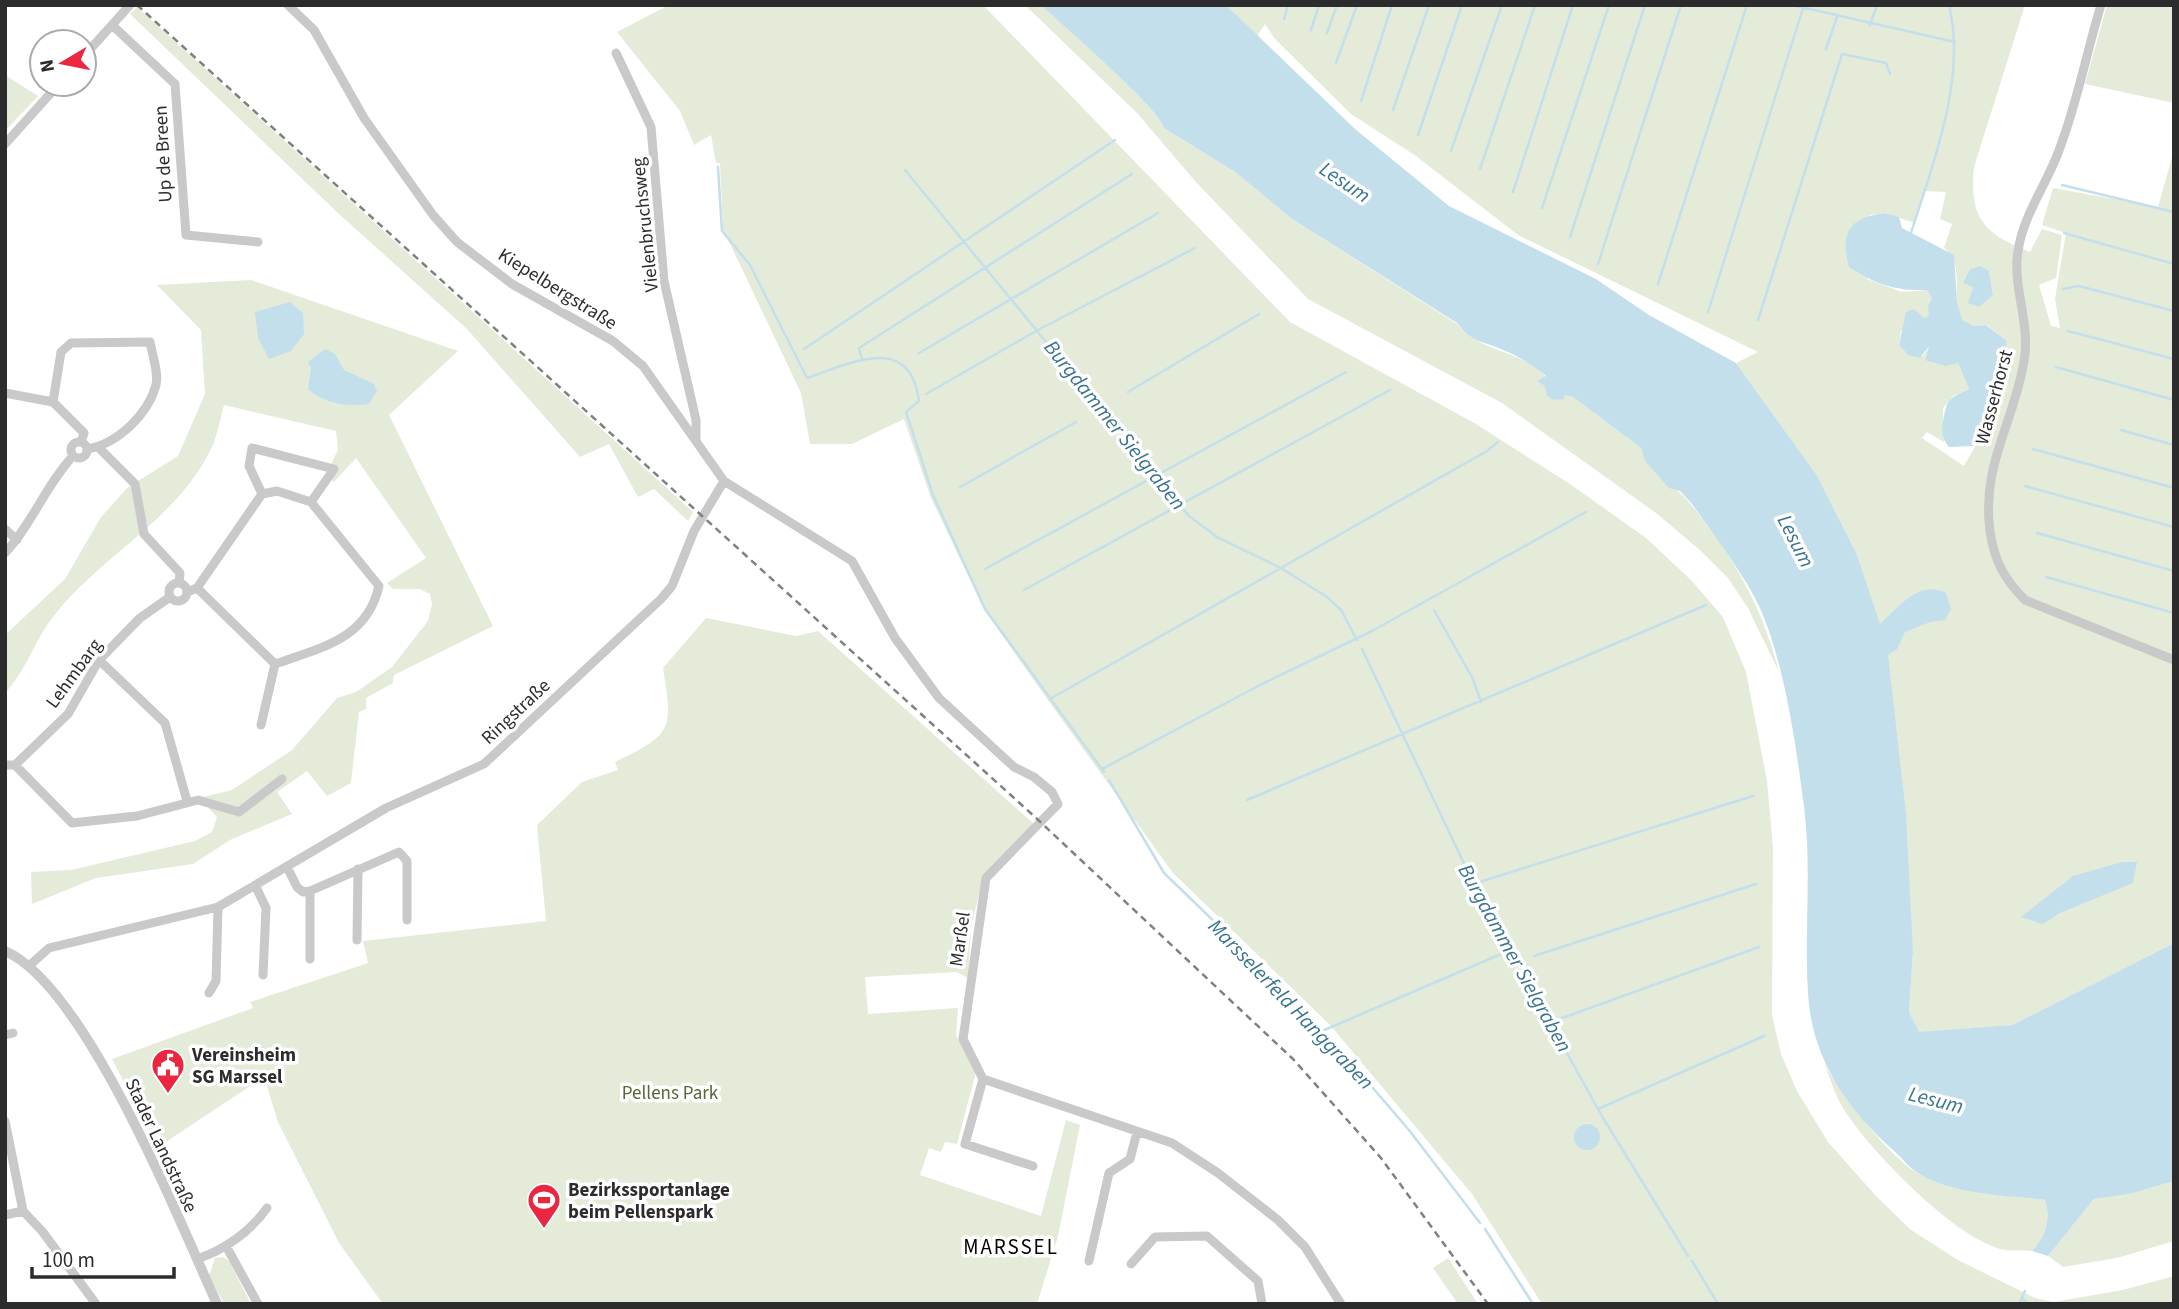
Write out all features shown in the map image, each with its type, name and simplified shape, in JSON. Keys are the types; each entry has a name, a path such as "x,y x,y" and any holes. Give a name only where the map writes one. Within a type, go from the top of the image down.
{"street":[{"path":"98,40 130,5"},
{"name":"Kiepelbergstraße","path":"288,5 314,30 364,118 433,215 457,242 512,284 612,341 643,366 724,481 779,514"},
{"name":"Wasserhorst","path":"2101,5 2071,119 2033,204 2018,250 2026,329 2024,362 1991,470 1987,503 1993,551 2011,586 2025,600 2174,660"},
{"name":"Up de Breen","path":"112,25 175,84 186,235 258,242"},
{"name":"Vielenbruchsweg","path":"615,52 651,127 664,281 696,420 696,442"},
{"path":"5,144 46,98"},
{"path":"53,402 61,352 71,343 150,342 157,383 139,419 98,447"},
{"path":"5,393 53,402 84,433 84,445"},
{"path":"5,553 17,540 59,471 73,456 73,445 98,447 135,484 144,534 180,573 179,583"},
{"path":"262,495 249,466 252,448 334,469 311,502"},
{"name":"Ringstraße","path":"30,965 49,947 218,907 386,808 484,764 661,599 672,586 694,531 724,481"},
{"path":"179,583 170,587 170,597 181,601 262,495 277,491 311,502 379,586 377,597 351,635 275,664"},
{"name":"Marßel","path":"779,514 852,561 895,638 939,698 1014,767 1034,777 1052,792 1058,803 986,878 963,1039 983,1079"},
{"path":"5,529 17,540"},
{"path":"179,583 192,590 275,664"},
{"name":"Lehmbarg","path":"10,765 68,715 99,660 141,618 170,597"},
{"path":"99,660 165,723 187,801"},
{"path":"261,725 275,664"},
{"path":"10,765 72,823 138,816 187,801 209,801 225,810 239,812 282,779"},
{"path":"287,867 297,887 303,892 399,852 407,861 407,920"},
{"path":"357,940 358,869"},
{"path":"255,885 266,908 263,975"},
{"path":"310,891 310,959"},
{"path":"209,993 216,981 218,907"},
{"path":"5,951 30,965"},
{"name":"Stader Landstraße","path":"30,965 43,978 88,1041 112,1080 217,1304"},
{"path":"1033,1166 965,1144 983,1079 1172,1143 1218,1173 1278,1220 1305,1247 1341,1304"},
{"path":"5,1121 23,1211 42,1231 96,1304"},
{"path":"1089,1261 1109,1173 1130,1159 1137,1132"},
{"path":"197,1259 226,1247 259,1220 267,1208"},
{"path":"5,1215 23,1211"},
{"path":"1131,1264 1155,1237 1207,1236 1258,1281 1262,1304"},
{"path":"226,1247 258,1304"}],"green space":[{"path":"669,5 983,5 1290,322 1476,424 1570,484 1646,538 1691,580 1723,617 1746,672 1767,781 1773,848 1772,1015 1781,1054 1797,1091 1828,1142 1876,1196 1911,1230 1958,1260 2035,1298 2053,1302 2123,1290 2174,1276 2174,1304 1542,1304 1472,1194 1330,1025 1173,873 1050,703 985,611 931,498 904,419 852,444 810,444 801,393 723,229 720,163 716,163 711,135 694,145 680,111 617,32"},
{"path":"1041,5 1146,103 1164,128 1235,172 1292,219 1457,324 1473,339 1534,367 1562,392 1573,397 1641,448 1650,465 1687,499 1734,565 1764,625 1779,672 1748,608 1728,578 1656,513 1502,403 1308,299 1195,181 1137,113 1026,6"},
{"path":"1226,5 2025,5 1974,167 1974,200 1977,212 1991,231 2030,252 2042,229 2062,235 2056,278 2039,285 2051,326 2060,328 2055,299 2066,233 2042,225 2053,188 2158,207 2174,150 2174,943 2012,1025 1919,1033 1909,1012 1913,952 1816,474 1736,363 1758,352 1518,235 1416,156 1351,114 1275,39 1265,24 1257,36","holes":["1924,191 1946,192 1940,219 1952,224 1944,248 1954,263 1957,302 1962,321 1974,326 1987,325 2006,340 1990,390 1993,393 1980,438 1964,466 1922,438 1927,432 1944,442 1943,408 1953,396 1969,389 1958,363 1925,359 1929,346 1923,356 1908,355 1899,345 1901,331 1929,316 1932,299 1927,290 1902,292 1867,279 1870,215 1885,213 1915,223","1989,271 1993,295 1969,303 1973,287"]},
{"path":"2107,5 2174,5 2174,103 2085,84"},
{"path":"137,7 693,512 688,521 654,489 638,497 609,444 580,457 467,329 339,214 130,14"},
{"path":"5,75 28,90 28,98 36,98 5,131"},
{"path":"251,280 458,351 389,415 493,626 394,675 393,683 366,698 366,709 359,712 351,783 327,796 307,771 277,792 292,814 230,840 193,864 96,878 32,904 31,872 71,870 195,841 212,832 217,817 199,798 232,790 292,750 337,698 356,692 392,667 428,621 432,604 430,594 420,589 393,589 387,583 426,558 356,458 334,482 326,474 338,450 336,431 224,405 212,446 195,476 156,520 89,578 69,599 50,621 5,693 5,635 65,579 101,517 127,488 178,456 205,394 201,330 157,285"},
{"name":"Pellens Park","path":"706,618 796,636 818,631 1034,824 983,877 971,928 968,978 957,972 865,977 868,1014 958,1008 956,1035 976,1072 957,1144 945,1142 941,1152 929,1148 920,1175 1041,1216 1066,1120 1080,1125 1058,1236 1037,1304 383,1304 339,1243 278,1122 264,1077 158,1147 112,1059 253,1008 250,1002 368,963 363,941 546,921 537,825 582,782 618,770 615,762 658,737 668,718 663,668"},
{"path":"1824,1063 1868,1126 1911,1169 1938,1182 1968,1190 2045,1200 2046,1227 2032,1251 2005,1250 1986,1243 1963,1230 1916,1191 1855,1126 1840,1103"},
{"path":"2174,1181 2174,1241 2117,1258 2063,1267 2048,1256 2094,1199 2130,1194"},
{"path":"223,1257 229,1261 251,1304 224,1304 209,1276 215,1258"},
{"path":"1448,1258 1478,1304 1458,1304 1433,1268"}],"water":[{"name":"Lesum","path":"1041,5 1226,5 1355,129 1449,206 1596,279 1649,315 1736,363 1816,474 1857,555 1880,624 1910,597 1927,590 1946,593 1951,609 1945,620 1930,622 1905,632 1897,649 1888,655 1906,814 1913,952 1909,1012 1919,1032 2012,1025 2174,943 2174,1181 2130,1194 2094,1199 2048,1256 2032,1251 2046,1227 2045,1200 1982,1193 1935,1182 1914,1170 1876,1134 1846,1099 1834,1080 1816,1038 1811,1016 1807,969 1807,853 1804,807 1787,698 1773,643 1754,596 1692,504 1680,491 1669,488 1645,461 1641,448 1573,397 1564,395 1565,399 1554,400 1547,396 1545,386 1537,381 1546,376 1509,352 1473,338 1457,323 1292,219 1235,172 1164,128 1129,86"},
{"path":"1885,213 1899,217 1902,228 1954,255 1957,302 1962,320 1974,326 1986,325 2006,340 2007,350 1999,376 1993,379 1991,400 1980,438 1974,446 1949,447 1943,434 1942,424 1947,404 1952,398 1969,389 1958,363 1946,366 1925,360 1929,346 1920,358 1908,355 1899,345 1906,312 1914,309 1924,318 1929,316 1928,306 1932,299 1927,290 1886,286 1849,267 1846,244 1850,229 1863,219"},
{"path":"1980,266 1989,271 1993,295 1979,307 1968,303 1973,287 1963,283 1970,269"},
{"path":"290,302 303,313 304,334 291,351 269,359 258,338 255,312"},
{"path":"325,349 335,354 344,370 374,384 377,391 369,404 337,403 308,389 311,369 308,362"},
{"path":"2122,862 2137,862 2133,883 2060,913 2043,924 2021,917 2073,876"},
{"path":"1587,1124 1596,1128 1600,1137 1596,1146 1587,1150 1578,1146 1574,1137 1578,1128"}],"waterway":[{"path":"1284,19 1288,5"},
{"path":"1311,30 1319,5"},
{"path":"1327,33 1337,5"},
{"path":"1336,63 1357,5"},
{"path":"1361,101 1392,5"},
{"path":"1393,110 1429,5"},
{"path":"1418,135 1462,5"},
{"path":"1451,151 1502,5"},
{"path":"1480,169 1535,5"},
{"path":"1513,192 1573,5"},
{"path":"1542,208 1609,5"},
{"path":"1570,237 1645,5"},
{"path":"1598,264 1681,5"},
{"path":"1658,284 1747,5"},
{"path":"1792,5 1955,42"},
{"path":"1870,25 1877,5"},
{"path":"1911,233 1937,150 1951,91 1954,61 1949,5"},
{"path":"1708,312 1803,8"},
{"path":"1826,49 1837,17"},
{"path":"1758,320 1842,54 1886,63 1890,74"},
{"path":"804,349 1115,140"},
{"name":"Marsselerfeld Hanggraben","path":"718,167 722,231 750,265 807,378 875,358 891,359 904,366 913,379 919,401 906,412 933,495 985,609 1104,772"},
{"name":"Burgdammer Sielgraben","path":"905,170 1189,516 1217,537 1281,568 1327,597 1341,610 1357,640"},
{"path":"862,359 859,348 1132,174"},
{"path":"2062,185 2174,212"},
{"path":"919,353 1158,213"},
{"path":"2064,233 2174,264"},
{"path":"926,394 1038,330 1195,248"},
{"path":"2063,289 2079,286 2174,311"},
{"path":"1128,392 1259,314"},
{"path":"2068,331 2174,359"},
{"path":"2056,367 2174,400"},
{"path":"985,569 1346,372"},
{"path":"1024,590 1390,390"},
{"path":"960,487 1076,422"},
{"path":"2121,430 2174,445"},
{"path":"1050,699 1487,451 1498,442"},
{"path":"2033,449 2174,488"},
{"path":"2025,486 2174,527"},
{"path":"1102,769 1260,685 1372,631 1586,512"},
{"path":"2037,533 2174,571"},
{"path":"2046,577 2174,613"},
{"path":"1247,800 1706,605"},
{"path":"1434,610 1473,679 1481,702"},
{"name":"Burgdammer Sielgraben","path":"1362,649 1480,897 1603,1118 1688,1256"},
{"name":"Marsselerfeld Hanggraben","path":"1109,780 1164,873 1250,956 1360,1073 1409,1130 1480,1223"},
{"path":"1473,884 1753,796"},
{"path":"1534,956 1756,884"},
{"path":"1551,1022 1759,947"},
{"path":"1322,1031 1508,951"},
{"path":"1598,1109 1764,1036"},
{"name":"Marsselerfeld Hanggraben","path":"1485,1229 1533,1304"},
{"name":"Burgdammer Sielgraben","path":"1692,1261 1718,1304"},
{"name":"Burgdammer Sielgraben","path":"2019,1304 2025,1291"},
{"name":"Burgdammer Sielgraben","path":"2022,1298 2028,1304"}],"railway":[{"path":"137,5 1035,817 1293,1059 1381,1158 1488,1304"}],"place":[{"name":"Vereinsheim SG Marssel","path":"168,1095"},
{"name":"Bezirkssportanlage beim Pellenspark","path":"544,1230"}],"district":[{"name":"MARSSEL","path":"1011,1247"}]}
